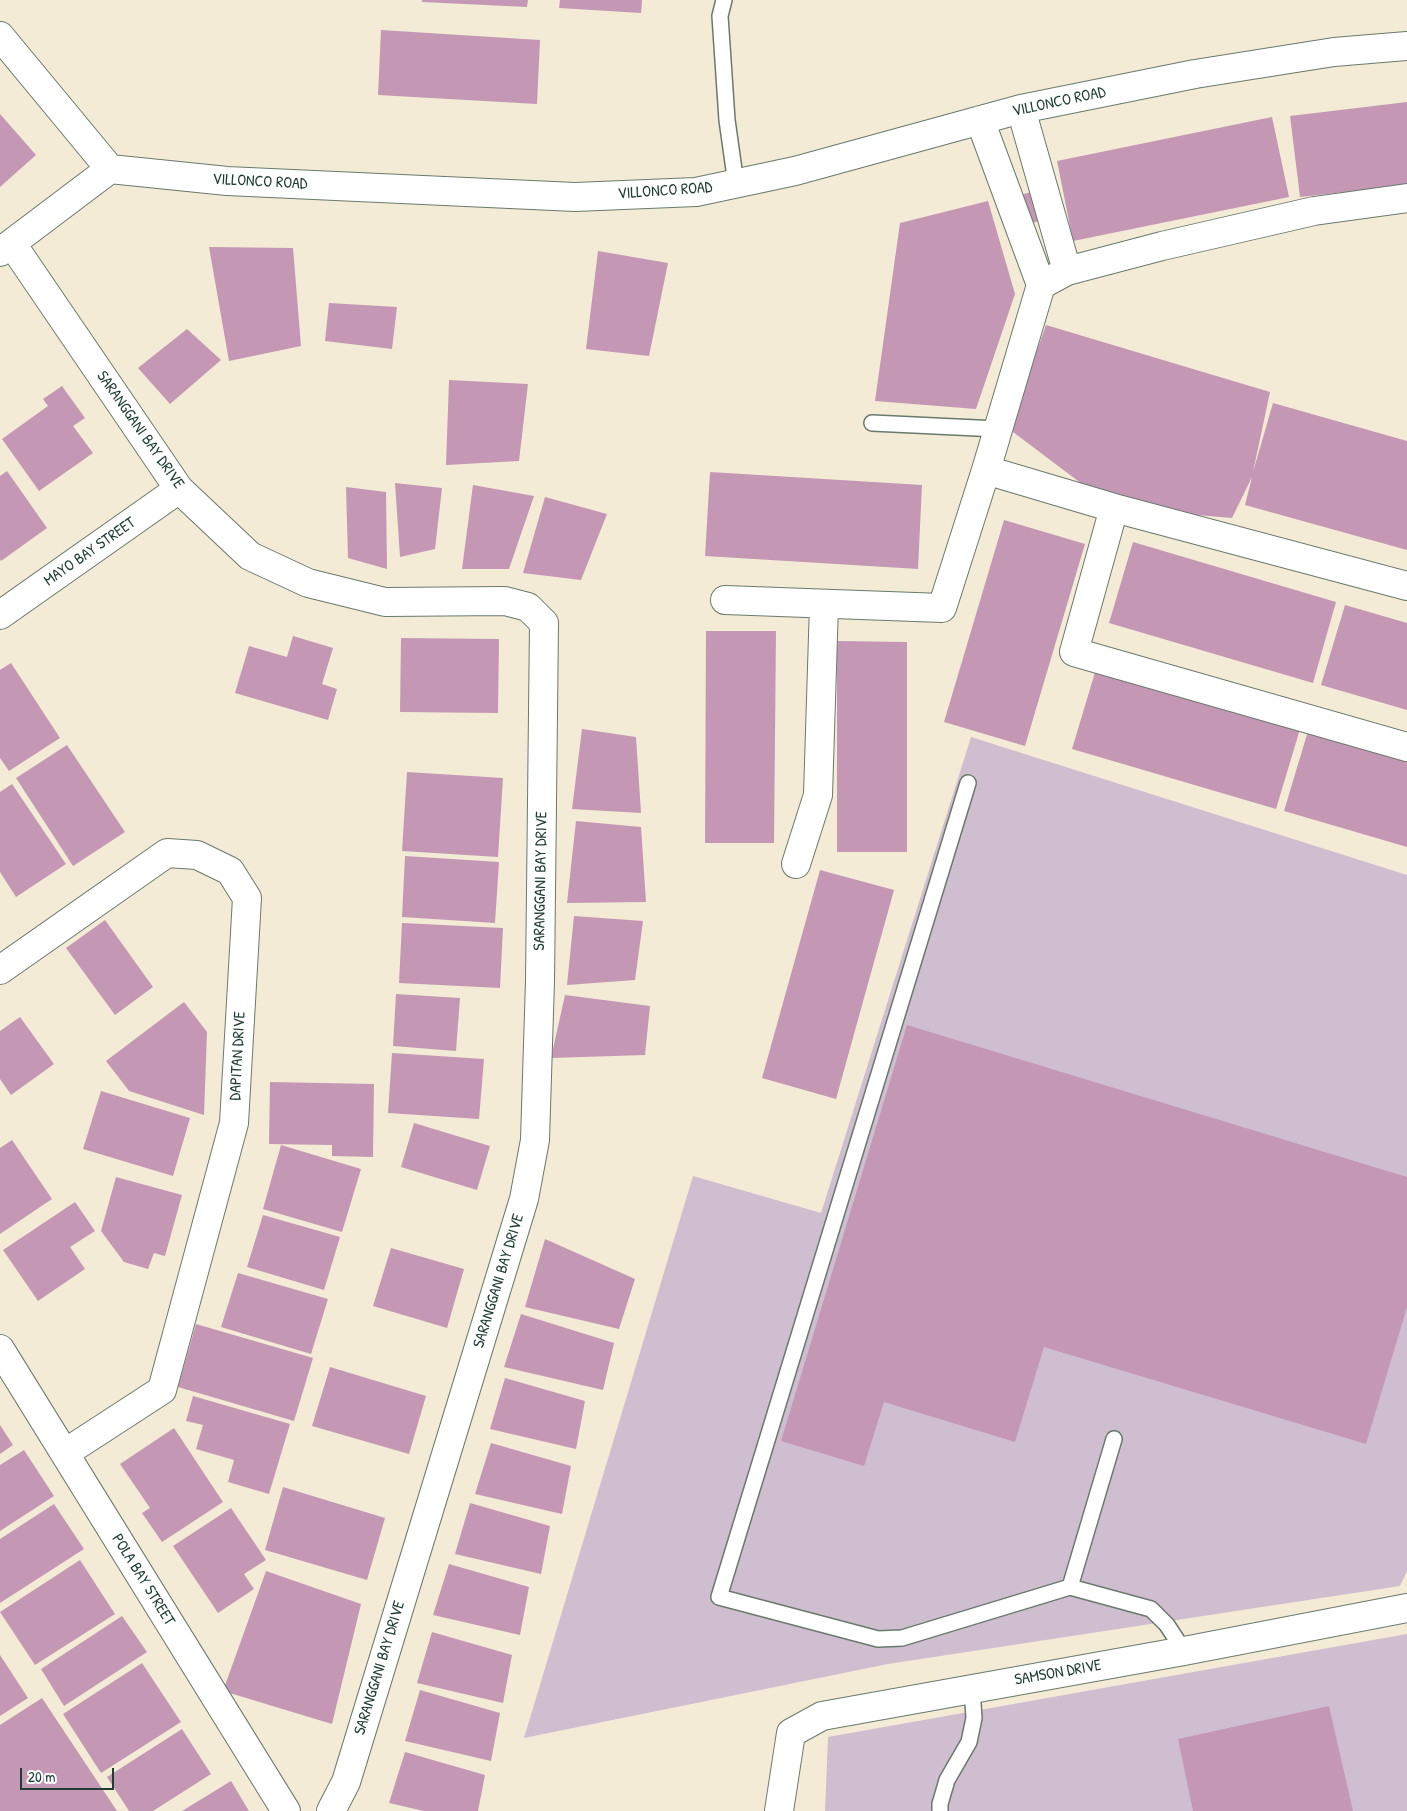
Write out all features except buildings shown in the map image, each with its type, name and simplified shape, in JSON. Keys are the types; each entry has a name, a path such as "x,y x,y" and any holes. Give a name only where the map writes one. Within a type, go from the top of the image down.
{"street":[{"path":"0,36 110,169 6,248"},
{"name":"VILLONCO ROAD","path":"110,169 227,181 575,197 696,192 794,171 1021,109 1195,74 1334,52 1407,46"},
{"path":"1021,109 1067,271"},
{"path":"725,600 942,608 986,470 1040,285 980,120"},
{"path":"999,172 1036,162"},
{"path":"1040,285 1067,271 1162,246 1314,211 1407,198"},
{"name":"SARANGGANI BAY DRIVE","path":"6,248 179,489 250,556 308,583 385,602 505,601 528,608 544,623 540,981 535,1140 524,1198 346,1782 331,1811"},
{"path":"986,470 1114,508 1407,586"},
{"name":"MAYO BAY STREET","path":"0,614 179,489"},
{"path":"1114,508 1074,652 1407,747"},
{"path":"796,864 818,795 824,604"},
{"name":"DAPITAN DRIVE","path":"0,970 167,853 197,855 230,871 247,898 234,1123 162,1390 65,1453"},
{"name":"POLA BAY STREET","path":"0,1349 286,1811"},
{"name":"SAMSON DRIVE","path":"779,1811 791,1733 822,1716 1184,1651 1407,1608"}],"lane":[{"path":"724,0 720,16 727,120 736,184"},
{"path":"872,423 998,429"},
{"path":"968,783 719,1596 878,1639 902,1638 1070,1587 1151,1609 1167,1625 1184,1651"},
{"path":"1070,1587 1114,1439"},
{"path":"940,1811 940,1804 947,1780 969,1742 974,1718 972,1689"}],"shaded area":[{"path":"971,737 1407,875 1407,1571 1400,1586 888,1664 524,1738 693,1176 821,1213"},
{"path":"1407,1634 1407,1811 825,1811 828,1737"}]}
